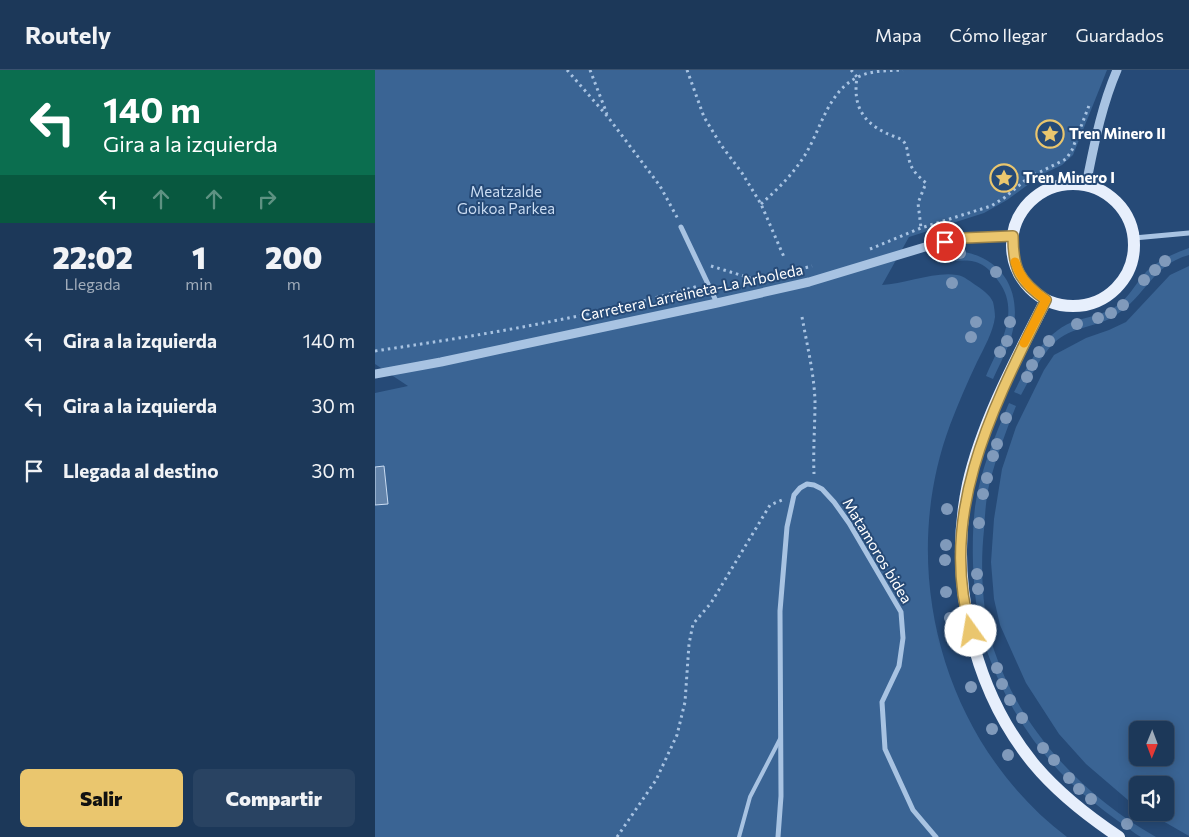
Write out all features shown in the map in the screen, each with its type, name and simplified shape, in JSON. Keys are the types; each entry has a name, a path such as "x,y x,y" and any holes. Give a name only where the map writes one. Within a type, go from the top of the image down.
{"main road":[{"path":"1066,184 1086,185 1104,192 1119,204 1129,220 1134,238 1134,257 1127,275 1116,290 1100,300 1083,306 1064,306 1046,300 1030,289 1019,273 1013,255 1013,236 1019,217 1031,201 1047,190 1066,184"},
{"path":"1046,300 1001,392 978,449 968,484 963,519 961,555 961,577 966,616 984,676 1002,717 1033,763 1069,799 1102,826 1119,837"}],"street":[{"path":"1086,185 1099,121 1117,70"},
{"path":"681,227 717,304"},
{"path":"1134,238 1189,233"},
{"name":"Carretera Larreineta-La Arboleda","path":"375,374 717,304 809,282 925,247 964,238 1013,236"},
{"path":"778,837 781,796 780,611 787,528 794,495 807,484 814,485"},
{"name":"Matamoros bidea","path":"814,485 822,488 849,523 901,612 903,638 899,666 883,702 885,749 913,810 936,837"}],"lane":[{"path":"739,837 750,796 781,737"}],"path":[{"path":"567,70 608,117 660,186 681,227"},
{"path":"590,70 608,117"},
{"path":"687,70 704,117 761,204 784,257"},
{"path":"851,70 857,77"},
{"path":"761,204 784,184 805,156 828,109 841,90 857,77 871,72 903,70"},
{"path":"857,77 855,87 862,115 873,127 902,140 916,175 926,183 918,203 921,228"},
{"path":"864,251 921,228 991,206 1028,178 1066,159 1081,130 1092,98"},
{"path":"699,262 750,278 774,276"},
{"path":"792,271 820,264"},
{"path":"375,351 519,327 661,297 708,283"},
{"path":"802,317 812,370 815,402 813,443 814,485"},
{"path":"617,837 656,780 677,734 685,702 689,644 693,624 711,603 770,505 794,495"}],"green space":[{"name":"Meatzalde Goikoa Parkea","path":"375,70 1107,70 1073,155 1062,165 1041,175 1007,200 984,213 909,237 882,285 930,276 957,275 982,289 993,302 995,317 992,328 950,425 934,480 928,537 931,594 942,650 961,704 989,753 1024,798 1067,837 375,837 375,393 408,386 375,364"},
{"path":"1189,248 1189,255 1166,266 1135,299 1116,315 1061,337 1040,361 1021,395 1014,392 1037,352 1052,335 1072,322 1100,314 1115,307 1132,291 1146,272 1156,264"},
{"path":"965,252 981,257 993,265 1010,286 1014,300 1013,329 1009,344 993,379 986,376 1006,329 1008,305 1005,293 999,282 986,267 973,261 938,263 936,258"},
{"path":"1189,266 1189,836 1163,821 1174,821 1174,776 1129,776 1129,801 1086,764 1059,734 1026,683 1000,625 994,599 991,562 994,519 1002,469 1016,427 1044,370 1054,355 1086,338 1126,322 1170,275"},
{"path":"1009,403 1016,406 990,481 986,506 982,575 987,622 994,650 1020,707 1038,734 1058,758 1104,802 1129,821 1156,837 1141,837 1067,780 1027,730 1015,712 996,674 988,654 979,620 973,562 977,494 993,441"}],"building":[{"path":"384,466 388,504 375,505 375,467"}],"slow traffic":[{"path":"1015,262 1019,273 1030,289 1046,300 1024,343"}],"place":[{"name":"Tren Minero II","path":"1050,134"},
{"name":"Tren Minero I","path":"1004,178"}],"route":[{"path":"945,242 964,238 1013,236 1013,255 1019,273 1030,289 1046,300 1001,392 978,449 968,484 963,519 961,577 966,616 971,631"}]}
